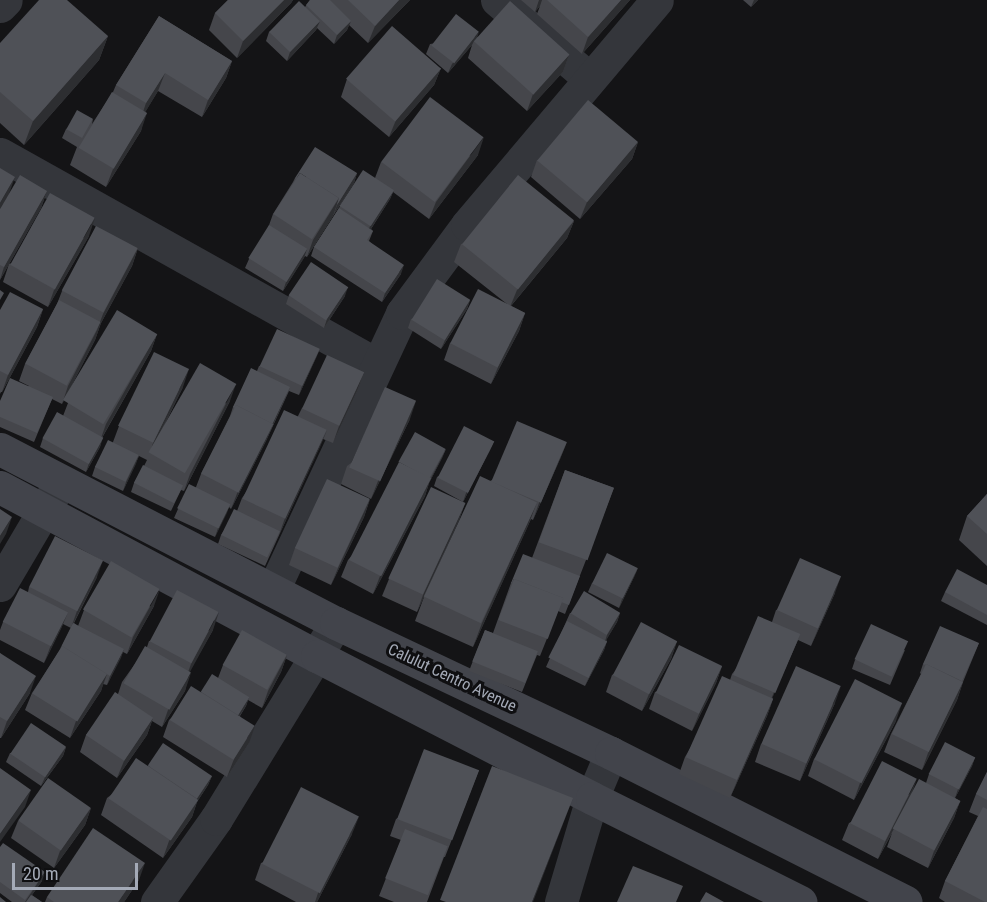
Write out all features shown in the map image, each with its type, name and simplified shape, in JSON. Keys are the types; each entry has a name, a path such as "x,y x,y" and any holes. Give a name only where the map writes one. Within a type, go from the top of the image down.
{"main road":[{"name":"Calulut Centro Avenue","path":"0,449 336,623 611,753 906,902"},
{"path":"0,487 317,656 592,798 801,902"},
{"path":"753,879 774,837"}],"street":[{"path":"0,6 6,0"},
{"path":"497,0 590,79"},
{"path":"273,590 402,313 467,225 657,0"},
{"path":"0,154 376,365"},
{"path":"0,585 61,481"},
{"path":"157,902 216,819 336,623"},
{"path":"561,902 592,798 611,753"}],"building":[{"path":"39,0 67,0 108,36 33,121 0,92 0,43"},
{"path":"228,0 284,0 243,41 215,13"},
{"path":"310,0 330,0 351,21 337,35 306,5"},
{"path":"348,0 399,0 375,26"},
{"path":"547,0 621,0 588,37"},
{"path":"299,1 320,21 290,52 269,32"},
{"path":"510,1 569,55 533,95 474,41"},
{"path":"456,14 479,32 454,63 431,46"},
{"path":"159,16 232,61 208,100 165,73 146,103 116,85"},
{"path":"392,26 441,69 395,121 346,79"},
{"path":"112,92 147,113 114,169 79,148"},
{"path":"430,97 484,137 435,202 381,162"},
{"path":"588,100 638,142 587,202 537,161"},
{"path":"77,110 93,119 82,138 66,129"},
{"path":"315,147 357,173 337,205 339,198 300,173 295,178"},
{"path":"0,168 15,177 0,203"},
{"path":"363,170 394,190 371,226 340,206"},
{"path":"300,173 339,198 312,239 273,214"},
{"path":"20,175 47,191 4,267 0,265 0,209"},
{"path":"518,175 574,220 518,289 462,244"},
{"path":"50,193 95,218 55,289 10,265"},
{"path":"339,208 373,231 367,240 404,265 385,293 314,247"},
{"path":"269,225 307,249 286,282 248,258"},
{"path":"96,226 137,248 103,313 62,290"},
{"path":"311,262 348,287 326,320 289,295"},
{"path":"437,279 470,300 445,340 412,320"},
{"path":"478,289 525,313 498,367 450,343"},
{"path":"10,292 43,309 8,375 0,371 0,310"},
{"path":"59,300 100,322 67,386 25,364"},
{"path":"117,310 157,334 103,424 63,400"},
{"path":"277,329 320,349 302,386 260,366"},
{"path":"154,352 189,369 153,443 118,426"},
{"path":"327,355 364,372 339,426 302,408"},
{"path":"200,363 236,384 185,473 148,452"},
{"path":"251,368 290,387 273,424 236,405 235,408 233,407"},
{"path":"10,378 53,397 37,433 0,417 0,401"},
{"path":"385,387 416,401 380,481 349,467"},
{"path":"236,405 273,424 238,493 201,474"},
{"path":"284,410 327,430 285,519 243,499"},
{"path":"57,412 103,438 89,464 42,438"},
{"path":"517,421 567,442 541,503 491,482"},
{"path":"464,426 494,441 468,493 438,478"},
{"path":"415,432 446,449 429,479 399,462"},
{"path":"108,440 139,455 125,482 95,467"},
{"path":"399,462 431,478 381,576 349,560"},
{"path":"143,465 183,485 174,503 134,483"},
{"path":"565,470 614,488 588,560 539,542"},
{"path":"480,476 537,503 481,623 424,597"},
{"path":"327,479 370,499 337,568 295,548"},
{"path":"189,484 230,504 219,528 177,508"},
{"path":"431,487 465,503 423,595 388,579"},
{"path":"987,494 987,534 967,516"},
{"path":"0,509 12,517 0,536"},
{"path":"234,509 280,531 267,557 221,535"},
{"path":"55,536 103,561 77,611 29,587"},
{"path":"607,553 638,568 623,598 592,584"},
{"path":"523,554 580,576 569,605 561,602 563,598 514,579 511,583"},
{"path":"800,558 841,576 818,628 777,610"},
{"path":"111,561 159,589 131,637 83,609"},
{"path":"957,569 987,585 987,615 945,592"},
{"path":"514,579 563,598 548,639 498,620"},
{"path":"20,588 68,613 51,646 3,622"},
{"path":"177,590 218,612 191,663 150,641"},
{"path":"584,591 620,613 607,635 571,613"},
{"path":"758,616 800,634 775,693 733,675"},
{"path":"567,621 607,641 588,678 548,658"},
{"path":"641,622 677,641 649,694 613,675"},
{"path":"73,623 124,649 110,676 62,646 60,649"},
{"path":"871,624 908,641 892,677 855,659"},
{"path":"940,626 979,643 962,681 923,664"},
{"path":"242,630 287,655 267,690 223,665"},
{"path":"485,630 538,651 525,683 472,662"},
{"path":"679,645 722,666 699,714 656,693"},
{"path":"62,646 107,674 77,722 32,693"},
{"path":"145,646 191,672 169,710 123,683"},
{"path":"0,653 36,676 7,721 0,717"},
{"path":"926,664 963,682 929,752 892,734"},
{"path":"796,666 841,686 806,764 761,744"},
{"path":"212,674 249,697 238,715 201,692"},
{"path":"722,676 773,699 737,780 686,757"},
{"path":"855,679 902,703 861,783 814,759"},
{"path":"191,686 255,726 233,760 170,720"},
{"path":"115,692 153,718 124,761 86,735"},
{"path":"31,723 66,746 45,777 10,754"},
{"path":"945,742 975,757 959,790 929,774"},
{"path":"163,743 212,776 197,798 148,765"},
{"path":"424,749 479,770 452,840 397,819"},
{"path":"136,758 198,800 171,841 109,799"},
{"path":"882,761 917,779 885,841 850,823"},
{"path":"492,766 573,798 532,902 446,902 440,900"},
{"path":"0,768 31,790 0,834"},
{"path":"987,772 987,800 976,794"},
{"path":"48,778 91,808 61,850 18,821"},
{"path":"919,779 960,801 934,851 893,828"},
{"path":"301,787 359,817 320,893 262,864"},
{"path":"983,807 987,809 987,902 945,881"},
{"path":"93,828 145,863 118,902 54,902 47,897"},
{"path":"405,829 448,846 428,895 385,878"},
{"path":"3,843 45,872 25,900 0,882 0,847"},
{"path":"633,866 683,886 676,902 617,902"},
{"path":"706,892 724,902 700,902"},
{"path":"31,895 42,902 26,902"}]}
